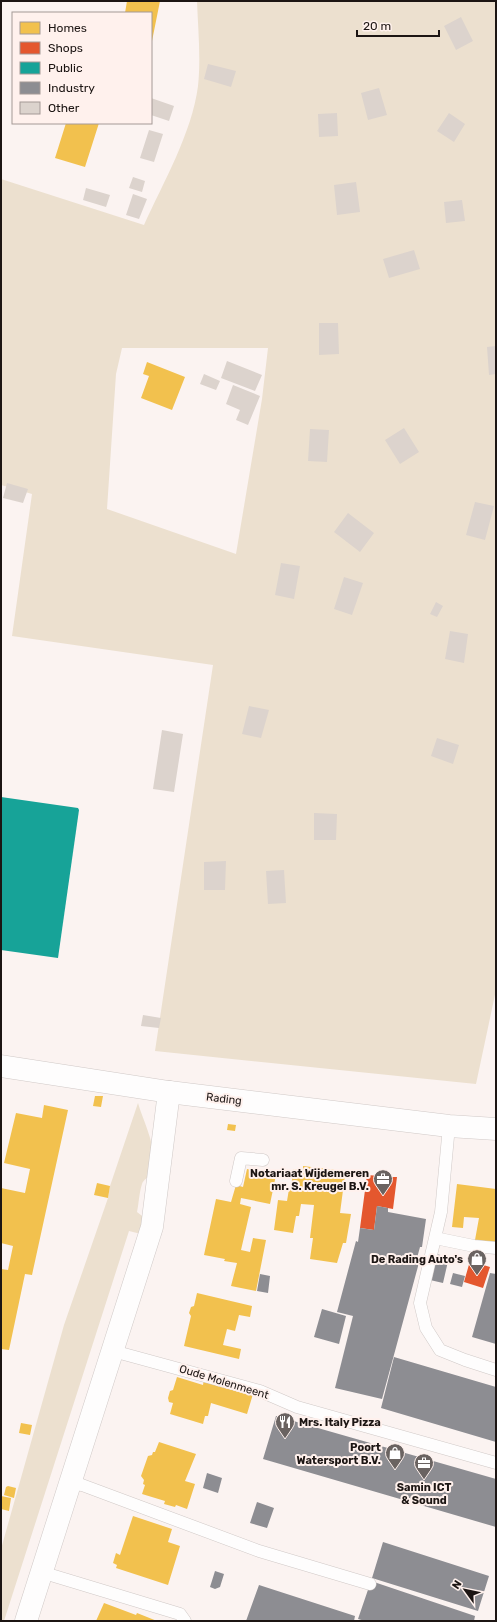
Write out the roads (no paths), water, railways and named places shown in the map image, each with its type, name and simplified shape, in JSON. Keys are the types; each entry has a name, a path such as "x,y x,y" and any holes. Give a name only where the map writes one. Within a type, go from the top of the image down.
{"street":[{"name":"Rading","path":"1,1066 169,1092 449,1126 496,1129"},
{"path":"26,1621 152,1227 169,1092"}],"lane":[{"path":"449,1126 441,1212 420,1303 426,1328 440,1350 496,1370"},
{"path":"236,1181 242,1158 263,1160"},
{"path":"435,1238 474,1246 496,1248"},
{"name":"Oude Molenmeent","path":"113,1351 260,1390 297,1406 496,1463"},
{"path":"70,1483 82,1485 259,1551 370,1584"},
{"path":"41,1572 180,1614 185,1621"}],"place":[{"name":"Notariaat Wijdemeren mr. S. Kreugel B.V.","path":"383,1196"},
{"name":"De Rading Auto's","path":"477,1276"},
{"name":"Mrs. Italy Pizza","path":"285,1439"},
{"name":"Poort Watersport B.V.","path":"395,1470"},
{"name":"Samin ICT & Sound","path":"424,1480"}]}
